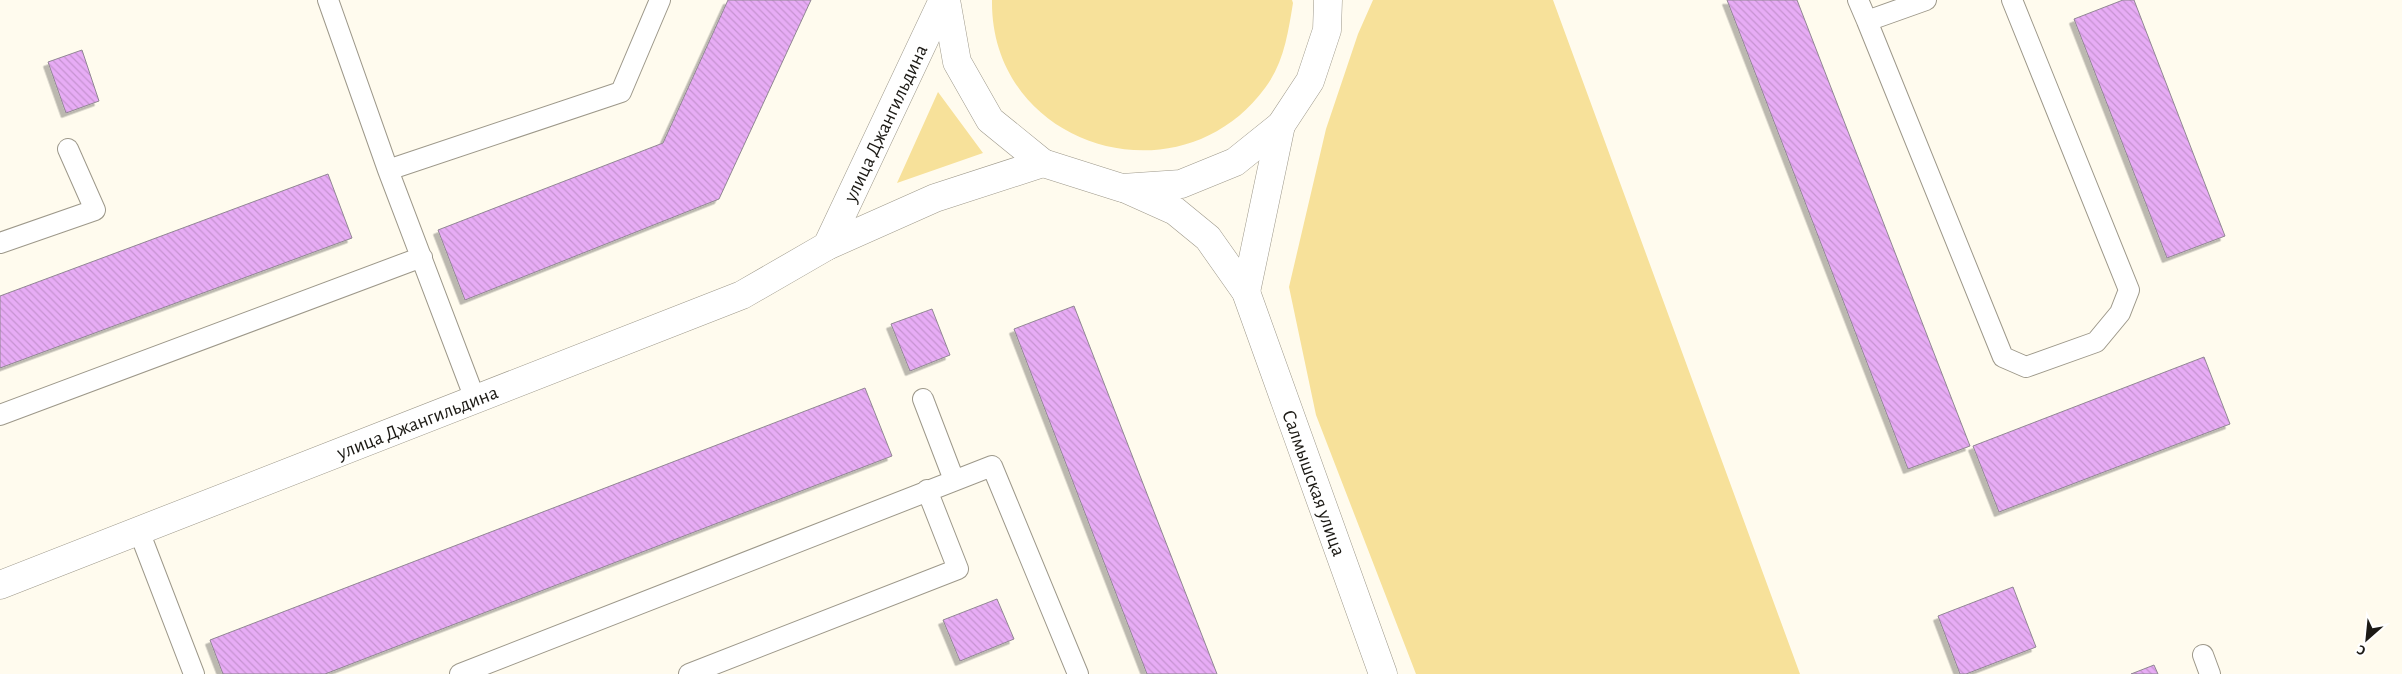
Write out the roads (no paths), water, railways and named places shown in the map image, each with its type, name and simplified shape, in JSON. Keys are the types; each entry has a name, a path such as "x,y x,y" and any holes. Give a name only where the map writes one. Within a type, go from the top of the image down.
{"main road":[{"path":"944,0 956,62 990,120 1043,163"},
{"name":"улица Джангильдина","path":"827,246 944,0"},
{"path":"1122,188 1181,184 1235,162 1281,125 1310,81 1327,30 1328,0"},
{"path":"1246,292 1281,125"},
{"name":"улица Джангильдина","path":"0,585 742,295 827,246 935,198 1043,163"},
{"name":"Салмышская улица","path":"1043,163 1122,188 1175,211 1208,238 1246,292 1383,674"}],"lane":[{"path":"328,0 388,170 476,400"},
{"path":"388,170 621,92 660,0"},
{"path":"1858,0 2003,357 2026,367 2096,342 2120,313 2129,290 2012,0"},
{"path":"1868,21 1926,0"},
{"path":"0,243 95,210 68,149"},
{"path":"0,415 422,257"},
{"path":"923,399 954,480"},
{"path":"460,674 992,466 1078,674"},
{"path":"689,674 958,569 927,490"},
{"path":"139,531 194,674"},
{"path":"2203,655 2210,674"}]}
